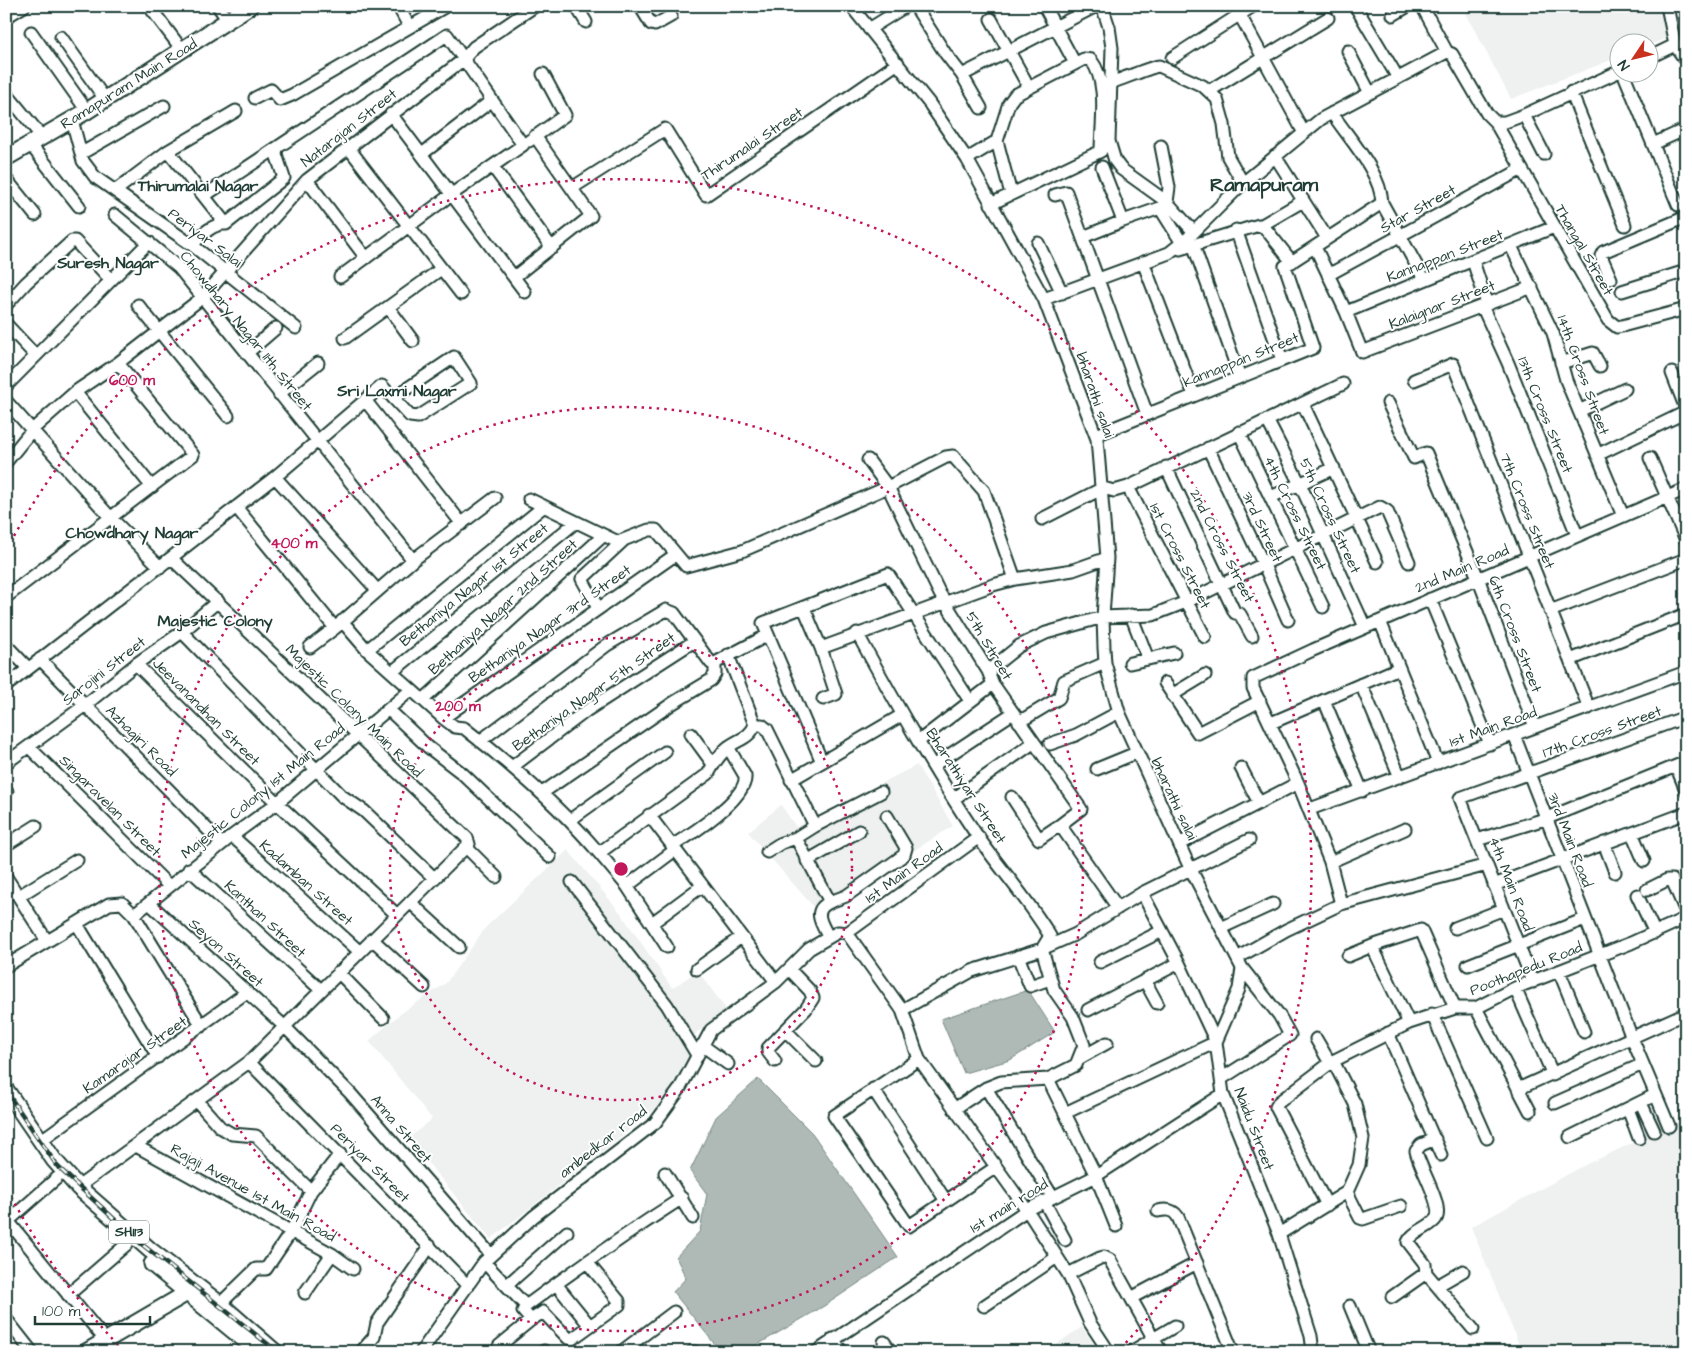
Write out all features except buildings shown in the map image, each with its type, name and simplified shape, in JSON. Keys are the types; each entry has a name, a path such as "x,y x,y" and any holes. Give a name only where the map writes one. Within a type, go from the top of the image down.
{"main road":[{"name":"Ramapuram Main Road","path":"6,158 87,111 183,51 250,6"},
{"name":"SH113","path":"6,1090 40,1141 78,1187 130,1241 220,1304 259,1352"},
{"name":"SH113","path":"6,1104 57,1178 187,1292 275,1352"},
{"path":"86,1352 109,1346 187,1292"}],"street":[{"path":"6,18 24,6"},
{"path":"149,6 183,51"},
{"path":"218,6 228,20"},
{"path":"398,6 409,26"},
{"path":"255,98 271,90 280,100 292,96 446,6"},
{"name":"Natarajan Street","path":"6,462 32,430 75,392 160,332 203,297 307,180 464,59 474,46 535,6"},
{"path":"576,6 586,22"},
{"path":"640,6 651,24 655,25 670,16"},
{"name":"bharathi salai","path":"850,6 898,62 929,103 967,160 1044,299 1096,435 1103,488 1107,558 1102,617 1105,663 1119,712 1136,753 1190,868"},
{"path":"869,29 906,6"},
{"path":"915,6 945,53 962,75 981,108"},
{"path":"1044,6 1072,58"},
{"path":"962,75 1096,6"},
{"path":"1102,6 1110,34 1112,82 1109,140 1114,161 1121,169 1167,202 1193,231"},
{"path":"1172,58 1238,11 1253,6"},
{"path":"1393,15 1408,6"},
{"name":"Thangal Street","path":"1422,6 1447,52 1452,54 1487,114 1495,122 1604,315 1613,324 1622,326 1686,309"},
{"path":"1667,6 1675,45 1681,54 1686,56"},
{"path":"1357,9 1398,78"},
{"path":"1238,11 1262,59 1304,133"},
{"path":"990,18 1025,80"},
{"path":"1209,91 1328,18"},
{"path":"31,32 87,111"},
{"path":"204,196 444,36 449,36 491,101 523,145"},
{"path":"62,37 106,99"},
{"path":"1660,52 1675,45"},
{"path":"1348,51 1370,93"},
{"path":"1188,244 1193,231 1243,183 1304,133 1332,113 1447,52"},
{"path":"991,204 1101,151 1102,105 1099,70 1092,60 1084,59 1015,95 1009,103 997,141 1011,194"},
{"name":"Thirumalai Street","path":"572,188 665,129 706,195 898,62"},
{"path":"1112,82 1132,77 1155,66 1159,66 1209,91 1220,104 1228,157 1243,183"},
{"path":"340,277 452,194 493,167 565,114 543,74"},
{"path":"1495,122 1505,122 1524,116 1571,92 1610,76"},
{"path":"1625,82 1678,205"},
{"path":"1571,92 1625,225"},
{"path":"6,94 78,206"},
{"path":"422,154 491,101"},
{"path":"82,153 164,106"},
{"path":"115,191 168,151 236,111"},
{"path":"1332,113 1376,177 1381,189 1382,203 1424,279"},
{"path":"391,114 525,292"},
{"path":"1524,116 1544,154"},
{"name":"Periyar Salai","path":"72,120 83,161 88,170 192,245 296,328"},
{"path":"1653,144 1686,129"},
{"path":"514,277 591,216 535,136"},
{"path":"967,160 997,141"},
{"path":"1161,146 1169,187 1167,202"},
{"path":"348,147 408,228 461,294"},
{"path":"192,245 208,229 220,223 226,224 284,178 276,154 277,148"},
{"path":"168,151 226,224"},
{"path":"1275,156 1328,238"},
{"path":"493,167 552,248"},
{"path":"1102,167 1124,221"},
{"name":"Star Street","path":"1328,275 1522,169"},
{"path":"6,179 35,215"},
{"path":"307,180 366,258"},
{"path":"1055,195 1066,192 1147,414"},
{"path":"1044,299 1169,253 1188,244 1252,225 1262,225 1303,201"},
{"path":"1262,225 1292,262 1382,203"},
{"path":"1083,237 1160,208 1188,244 1240,377"},
{"name":"Chowdhary Nagar 11th Street","path":"115,215 179,268 413,560"},
{"path":"1610,280 1601,256 1603,252 1686,217"},
{"name":"Kannappan Street","path":"1346,312 1554,227"},
{"path":"1236,230 1282,360"},
{"path":"6,305 26,282 72,241 75,241 110,279"},
{"path":"6,386 35,354 149,242"},
{"path":"1038,242 1062,293"},
{"name":"14th Cross Street","path":"1511,246 1553,333 1561,363 1579,411 1623,516"},
{"path":"1315,248 1346,312"},
{"name":"13th Cross Street","path":"1472,261 1484,305 1577,536"},
{"path":"1143,262 1194,395"},
{"name":"kannappan Street","path":"1096,435 1312,348 1285,266 1292,262"},
{"path":"345,338 441,269"},
{"path":"1622,291 1686,271"},
{"name":"Kalaignar Street","path":"1346,312 1362,352 1532,287"},
{"path":"138,305 228,416"},
{"path":"388,307 413,341"},
{"path":"6,324 35,354"},
{"path":"247,353 276,328"},
{"path":"1561,363 1593,353 1600,366"},
{"path":"6,686 275,477 382,386 393,398 410,416 418,417 471,382 454,357 393,398"},
{"path":"6,597 194,454 118,363"},
{"path":"279,394 318,363"},
{"name":"7th Cross Street","path":"1414,380 1452,364 1588,708"},
{"path":"1597,455 1686,410 1672,373"},
{"path":"1042,519 1103,488 1114,491 1128,487 1239,432 1343,384"},
{"path":"1579,411 1625,389"},
{"path":"75,392 152,487"},
{"path":"365,400 462,524"},
{"path":"6,401 111,518 160,567"},
{"name":"6th Cross Street","path":"1388,403 1414,458 1426,453 1478,578 1535,727"},
{"path":"1303,404 1377,562"},
{"name":"5th Cross Street","path":"1266,420 1300,484 1365,627"},
{"name":"4th Cross Street","path":"1239,432 1323,607"},
{"name":"3rd Street","path":"1208,448 1288,620"},
{"path":"529,500 618,542 653,529 660,532 675,555 686,566 742,551 888,487 946,457 953,456 984,490 1015,579"},
{"path":"1650,458 1686,540"},
{"name":"5th Street","path":"868,460 888,487 945,603 988,670 993,684 1081,809 1060,825"},
{"name":"2nd Cross Street","path":"1166,468 1235,613 1240,614 1252,636"},
{"path":"1271,497 1334,468"},
{"path":"275,477 377,590"},
{"name":"1st Cross Street","path":"1128,487 1205,638"},
{"name":"2nd Main Road","path":"1260,701 1252,680 1365,627 1686,489"},
{"path":"310,647 413,560 495,498"},
{"path":"236,507 338,624 443,718 455,727 464,728 542,793 570,820 627,886 667,947"},
{"path":"367,650 543,507"},
{"path":"988,670 1020,646 1046,633 1102,617 1153,615 1186,602 1380,507 1385,509 1409,562"},
{"name":"Bethaniya Nagar 1st Street","path":"392,672 576,522"},
{"name":"Bethaniya Nagar 2nd Street","path":"423,700 603,536"},
{"path":"598,608 582,579 624,540"},
{"name":"Bethaniya Nagar 3rd Street","path":"443,718 675,555"},
{"name":"Majestic Colony Main Road","path":"171,558 467,838 467,846 496,877"},
{"path":"821,648 857,633 1015,579 1072,570 1107,558"},
{"path":"1550,611 1686,559"},
{"path":"822,762 764,623 888,574 970,702"},
{"path":"1430,599 1490,744"},
{"name":"Sarojini Street","path":"6,763 84,706 136,664 182,632 218,601"},
{"path":"804,608 821,648 836,694 823,699"},
{"path":"480,741 607,645 663,612 669,610 674,613 693,642 710,663 715,663 768,635"},
{"path":"1570,660 1686,614"},
{"path":"1132,615 1148,659"},
{"path":"1380,621 1438,763"},
{"path":"182,632 342,796 364,811 434,878"},
{"name":"Bharathiyar Street","path":"857,633 902,715 979,837 1037,915 1050,936 1042,949"},
{"name":"Bethaniya Nagar 5th Street","path":"512,767 586,711 693,642"},
{"path":"6,645 28,668"},
{"path":"1130,663 1174,653"},
{"path":"599,853 708,774 713,764 728,747 751,735 755,725 728,655"},
{"name":"Azhagiri Road","path":"40,659 84,706 222,844"},
{"path":"542,793 673,703 711,680 715,674 715,663"},
{"path":"934,765 1016,718 1059,698 1064,681 1105,663"},
{"name":"Jeevanandhan Street","path":"136,664 277,803 397,915"},
{"path":"1271,723 1399,668"},
{"name":"1st Main Road","path":"1310,809 1686,672"},
{"path":"1172,695 1205,674"},
{"path":"1165,683 1198,733 1260,701 1310,809 1330,862 1341,904"},
{"path":"919,741 993,684"},
{"path":"1361,684 1400,777"},
{"name":"Majestic Colony 1st Main Road","path":"134,915 232,836 277,803 411,690"},
{"path":"1324,700 1362,790"},
{"path":"389,710 428,747 463,774 550,857"},
{"path":"1050,744 1076,735 1119,712"},
{"path":"791,780 902,715"},
{"name":"17th Cross Street","path":"1460,798 1529,775 1686,716"},
{"path":"755,725 762,725 767,729 815,826"},
{"path":"691,734 713,764"},
{"name":"3rd Main Road","path":"1514,735 1561,860 1669,1126"},
{"path":"955,798 1033,743"},
{"name":"Singaravelan Street","path":"29,747 169,886"},
{"path":"627,886 699,829 743,789 745,776 728,747"},
{"path":"570,820 665,752"},
{"path":"1097,769 1136,753"},
{"path":"1477,840 1545,819 1681,764 1686,790"},
{"path":"1241,768 1259,803"},
{"path":"1179,844 1298,783"},
{"path":"767,852 881,792"},
{"path":"1012,797 1039,839 1060,825 1118,908"},
{"name":"4th Main Road","path":"1460,798 1533,982"},
{"path":"1494,885 1686,813"},
{"path":"649,815 776,982"},
{"path":"828,936 819,917 819,911 822,906 846,896 904,855 906,848 887,816"},
{"path":"6,845 36,826"},
{"path":"1330,862 1405,830"},
{"path":"807,861 859,831"},
{"path":"1632,833 1644,861"},
{"name":"Kadamban Street","path":"232,836 360,952"},
{"name":"1st Main Road","path":"848,933 979,837"},
{"path":"796,838 830,902"},
{"path":"902,1010 972,971 1042,949 1076,934 1142,893 1249,840"},
{"path":"1604,843 1615,872"},
{"path":"78,1187 248,1062 467,846"},
{"path":"18,896 77,860"},
{"path":"1240,963 1286,930 1341,904 1487,865"},
{"path":"1190,868 1240,963 1279,1014 1290,1036 1221,1079"},
{"name":"Kanthan Street","path":"190,870 321,990"},
{"path":"6,877 47,941"},
{"path":"1648,890 1667,880 1672,880 1686,912"},
{"path":"572,882 667,1005 699,1050 728,1064"},
{"path":"652,923 702,886"},
{"path":"1142,893 1179,964 1216,1042"},
{"path":"1636,896 1655,933"},
{"path":"410,902 459,947"},
{"path":"6,966 109,904 122,903 134,915 202,1026"},
{"name":"Seyon Street","path":"149,903 284,1026"},
{"path":"1221,928 1272,904"},
{"path":"1455,928 1504,909"},
{"name":"Poothapedu Road","path":"1327,1204 1276,1107 1279,1102 1332,1062 1409,1023 1454,1008 1476,1008 1515,988 1655,933 1686,918"},
{"path":"1468,965 1585,919"},
{"path":"77,924 158,1057"},
{"path":"1348,956 1421,930 1454,1008"},
{"path":"1100,962 1162,931"},
{"name":"ambedkar road","path":"421,1352 488,1258 533,1218 655,1123 679,1090 711,1030 776,982 809,949 828,936 838,932 848,933"},
{"path":"848,933 902,1010 919,1059 1027,1210 1068,1274 1090,1324 1110,1352"},
{"path":"697,969 742,937"},
{"path":"372,939 424,986"},
{"path":"1372,946 1409,1023"},
{"path":"954,1108 986,1088 1001,1082 1048,1079 1070,1070 1080,1058 1084,1045 1073,1017 1054,990 1042,949"},
{"path":"1018,956 1030,986 1050,978"},
{"path":"1065,1113 1216,1042 1239,989 1240,963"},
{"path":"1088,1010 1179,964"},
{"path":"775,1061 767,1050 806,1009 812,998 810,991 789,969"},
{"path":"1559,971 1584,1032"},
{"path":"338,972 383,1018"},
{"path":"1145,981 1157,1003"},
{"path":"1515,988 1553,1074"},
{"name":"Kamarajar Street","path":"40,1141 247,992"},
{"path":"1476,1008 1530,1111"},
{"path":"1518,1089 1686,1013"},
{"path":"1432,1014 1487,1138"},
{"name":"Anna Street","path":"284,1026 350,1093 488,1258 507,1286 526,1306"},
{"path":"785,1030 816,1061"},
{"path":"1388,1033 1441,1155"},
{"path":"1314,1352 1311,1336 1279,1234 1347,1192 1359,1165 1363,1138 1354,1104 1332,1062 1316,1039"},
{"name":"Naidu Street","path":"1216,1042 1223,1094 1279,1234"},
{"path":"1080,1058 1108,1043"},
{"path":"919,1059 834,1116 909,1226 996,1167"},
{"name":"Periyar Street","path":"248,1062 468,1286"},
{"path":"1555,1103 1643,1064"},
{"path":"1048,1079 1096,1176 1116,1226"},
{"path":"986,1088 1048,1198 1064,1240"},
{"path":"873,1089 946,1202"},
{"name":"1st main road","path":"816,1352 1027,1210 1096,1176 1223,1094"},
{"path":"1570,1137 1655,1095"},
{"path":"197,1101 220,1127 232,1134 256,1136 311,1191"},
{"path":"1641,1103 1654,1131"},
{"path":"1628,1109 1639,1138"},
{"path":"1435,1139 1421,1145 1416,1151 1434,1197 1439,1212 1438,1217 1427,1227 1412,1236 1408,1242 1425,1264 1426,1273 1473,1329"},
{"name":"Rajaji Avenue 1st Main Road","path":"136,1146 332,1254 353,1269"},
{"path":"220,1304 256,1269 266,1269 291,1232 311,1191 340,1154"},
{"path":"666,1173 693,1218"},
{"path":"57,1178 7,1222 109,1346"},
{"path":"1347,1192 1360,1218 1363,1219 1401,1206"},
{"path":"531,1320 523,1311 526,1306 682,1198"},
{"path":"1158,1211 1164,1209 1175,1212 1233,1352"},
{"path":"507,1286 567,1232"},
{"path":"68,1295 130,1241"},
{"path":"361,1352 374,1337 378,1323 430,1246"},
{"path":"305,1293 332,1254"},
{"path":"984,1306 1057,1257"},
{"path":"1068,1274 1104,1257 1110,1260 1161,1352"},
{"path":"499,1346 543,1312 570,1340 620,1304 587,1262"},
{"path":"1131,1298 1197,1262"},
{"path":"1437,1286 1463,1271"},
{"path":"1392,1297 1426,1273"},
{"path":"556,1284 590,1326"},
{"path":"1350,1306 1369,1352"},
{"path":"621,1352 674,1312"},
{"path":"6,1319 32,1352"},
{"path":"1131,1352 1175,1326"},
{"path":"833,1339 842,1352"}],"shaded area":[{"path":"1462,6 1663,6 1670,37 1660,41 1660,32 1610,32 1610,60 1511,99"},
{"path":"917,765 953,826 817,911 748,832 781,805 796,827"},
{"path":"568,850 620,912 672,988 698,971 728,1012 696,1033 688,1068 652,1112 491,1239 408,1139 432,1119 369,1041 400,1014 446,983 486,927"},
{"path":"1028,990 1055,1032 1010,1060 964,1073 941,1019"},
{"path":"758,1079 812,1133 898,1257 824,1306 745,1352 721,1352 673,1292 686,1278 676,1257 700,1231 707,1194 690,1171 716,1117"},
{"path":"1686,1118 1686,1352 1522,1352 1471,1227 1585,1165"},
{"path":"1082,1327 1099,1352 1045,1352"}],"railway":[{"path":"6,1091 58,1167 139,1242 278,1352"}],"district":[{"name":"Ramapuram","path":"1264,185"},
{"name":"Thirumalai Nagar","path":"198,186"},
{"name":"Suresh Nagar","path":"108,263"},
{"name":"Sri Laxmi Nagar","path":"397,391"},
{"name":"Chowdhary Nagar","path":"132,533"},
{"name":"Majestic Colony","path":"215,621"}]}
